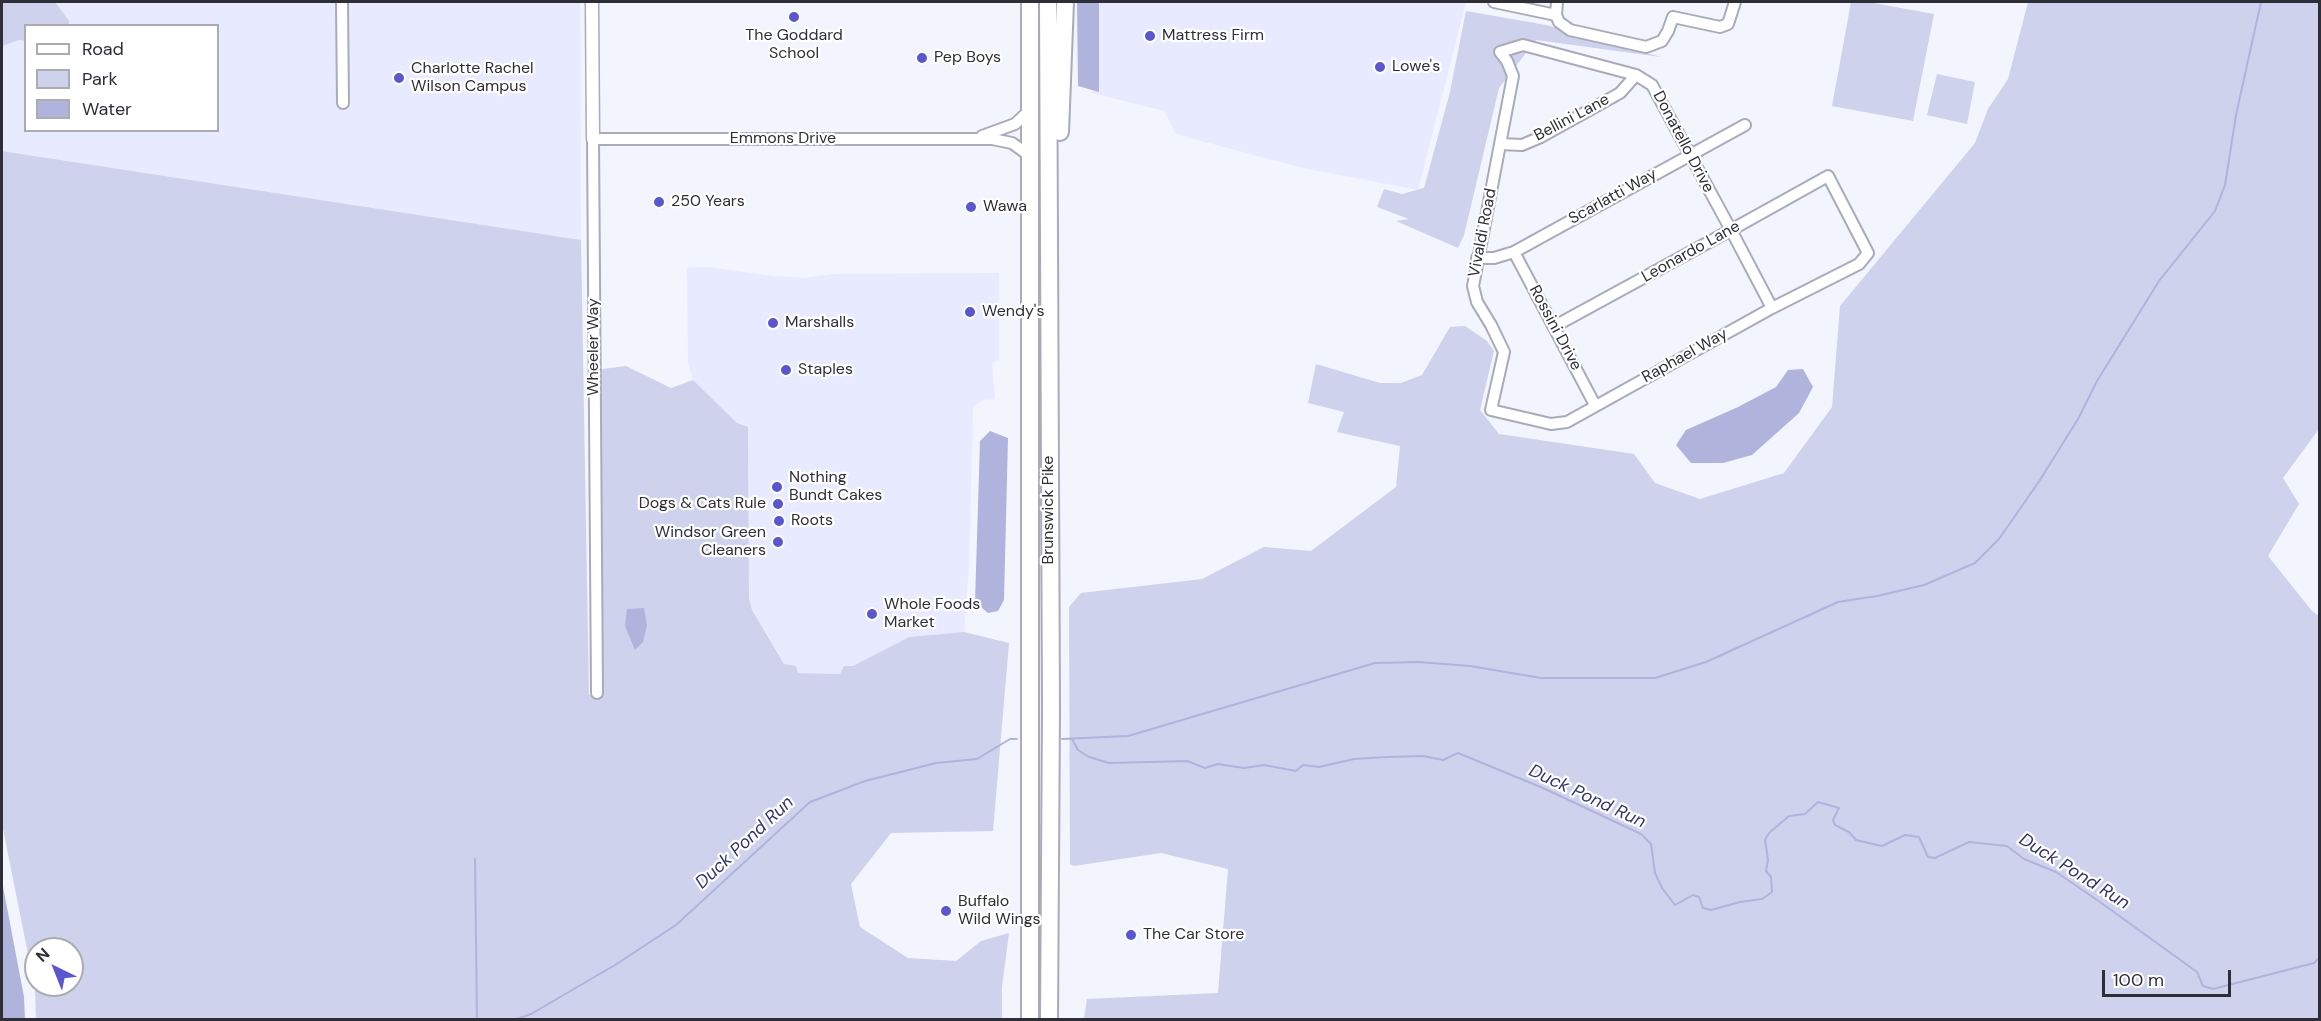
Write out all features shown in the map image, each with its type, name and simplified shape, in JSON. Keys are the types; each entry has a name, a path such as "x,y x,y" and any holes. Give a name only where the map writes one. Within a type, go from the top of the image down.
{"highway":[{"name":"Brunswick Pike","path":"1030,2 1030,1020"},
{"name":"Brunswick Pike","path":"1048,2 1047,219 1051,698 1049,1020"},
{"path":"1047,219 1059,139 1065,2"}],"street":[{"path":"342,2 343,103"},
{"name":"Wheeler Way","path":"592,2 597,693"},
{"path":"1494,2 1556,15"},
{"path":"1557,2 1556,15 1559,22 1570,30 1646,47 1662,41 1673,17 1720,27 1728,24 1735,2"},
{"name":"Donatello Drive","path":"1500,52 1523,45 1535,46 1636,75 1652,85 1772,308"},
{"name":"Vivaldi Road","path":"1491,411 1504,352 1477,302 1473,286 1513,76 1507,60 1500,52"},
{"name":"Bellini Lane","path":"1501,144 1522,145 1541,137 1620,93 1636,75"},
{"name":"Emmons Drive","path":"974,138 1015,124 1030,110"},
{"name":"Scarlatti Way","path":"1477,258 1494,258 1514,252 1745,125"},
{"name":"Emmons Drive","path":"592,139 974,138 1012,143 1030,156"},
{"name":"Leonardo Lane","path":"1555,326 1828,177 1868,253"},
{"name":"Rossini Drive","path":"1514,252 1595,405"},
{"name":"Raphael Way","path":"1491,411 1551,424 1567,422 1772,308 1859,264 1868,253"}],"shaded area":[{"name":"Charlotte Rachel Wilson Campus","path":"2,2 580,2 581,240 2,151"},
{"path":"1094,2 1466,2 1418,190 1303,168 1190,138 1175,133 1164,111 1092,93"},
{"path":"708,267 806,278 831,274 999,273 999,360 992,363 995,399 983,400 973,407 969,566 964,632 909,637 840,674 797,673 784,664 752,610 749,598 748,428 737,423 693,380 688,363 687,268"}],"green space":[{"path":"2,2 55,2 69,21 69,24 24,24 24,41 19,40 2,46"},
{"path":"1851,2 1868,2 1934,14 1913,121 1832,106"},
{"path":"2028,2 2319,2 2319,429 2283,478 2299,504 2268,556 2312,611 2319,616 2319,1019 1081,1019 1084,1018 1087,999 1218,993 1228,869 1161,853 1074,866 1070,864 1069,607 1081,593 1202,579 1264,547 1311,551 1396,487 1400,446 1337,432 1344,412 1308,403 1316,364 1380,383 1401,383 1422,375 1450,327 1465,326 1487,341 1494,351 1480,410 1499,434 1634,454 1655,483 1700,499 1784,473 1832,407 1840,306 1975,143 1988,109 2008,79"},
{"path":"1466,11 1546,25 1661,57 1536,40 1499,88 1464,235 1458,248 1396,221 1409,219 1377,207 1384,189 1402,194 1424,188 1450,92"},
{"path":"1937,74 1975,82 1967,124 1927,115"},
{"path":"2,151 581,240 589,695 596,694 595,370 626,366 671,388 693,380 737,423 748,427 749,598 752,610 784,664 796,666 798,673 840,674 844,666 853,666 909,637 964,632 1009,643 993,831 891,833 851,884 860,927 908,958 956,961 981,941 1009,933 1002,987 1002,1019 36,1019 35,997 84,997 84,937 25,937 2,824"}],"water":[{"path":"1077,2 1099,2 1099,92 1078,86"},
{"path":"1803,369 1813,387 1799,413 1752,455 1723,463 1691,463 1676,445 1686,430 1776,387 1788,370"},
{"path":"990,431 1008,438 1004,600 998,611 988,613 975,602 980,441"},
{"path":"644,608 647,625 643,642 635,650 625,626 627,609"},
{"path":"2,881 24,997 25,1019 2,1019"}],"waterway":[{"path":"1062,739 1128,736 1375,663 1419,662 1470,666 1541,678 1655,678 1706,662 1838,602 1924,585 1975,563 1999,539 2040,480 2078,419 2097,381 2159,281 2215,211 2225,185 2236,115 2261,2"},
{"name":"Duck Pond Run","path":"514,1020 531,1014 615,965 676,925 810,802 865,781 936,763 977,759 1010,739 1017,739"},
{"name":"Duck Pond Run","path":"1072,739 1078,750 1089,757 1109,763 1187,761 1205,768 1218,764 1244,768 1264,765 1296,771 1303,765 1319,767 1354,759 1423,756 1443,760 1458,753 1543,788 1641,834 1651,844 1655,873 1662,888 1675,905 1693,895 1699,897 1703,908 1711,910 1762,899 1772,892 1771,877 1766,871 1768,860 1765,840 1769,833 1789,816 1805,814 1818,802 1839,808 1833,820 1835,825 1849,832 1856,840 1882,846 1905,835 1919,837 1928,857 1935,858 1969,842 2007,846 2024,859 2056,872 2100,902 2197,972 2203,986 2213,989 2314,963 2320,957"},
{"path":"475,859 477,1020"}],"place":[{"name":"The Goddard School","path":"794,17"},
{"name":"Mattress Firm","path":"1150,36"},
{"name":"Pep Boys","path":"922,58"},
{"name":"Lowe's","path":"1380,67"},
{"name":"Charlotte Rachel Wilson Campus","path":"399,78"},
{"name":"250 Years","path":"659,202"},
{"name":"Wawa","path":"971,207"},
{"name":"Wendy's","path":"970,312"},
{"name":"Marshalls","path":"773,323"},
{"name":"Staples","path":"786,370"},
{"name":"Nothing Bundt Cakes","path":"777,487"},
{"name":"Dogs & Cats Rule","path":"778,504"},
{"name":"Roots","path":"779,521"},
{"name":"Windsor Green Cleaners","path":"778,542"},
{"name":"Whole Foods Market","path":"872,614"},
{"name":"Buffalo Wild Wings","path":"946,911"},
{"name":"The Car Store","path":"1131,935"}]}
